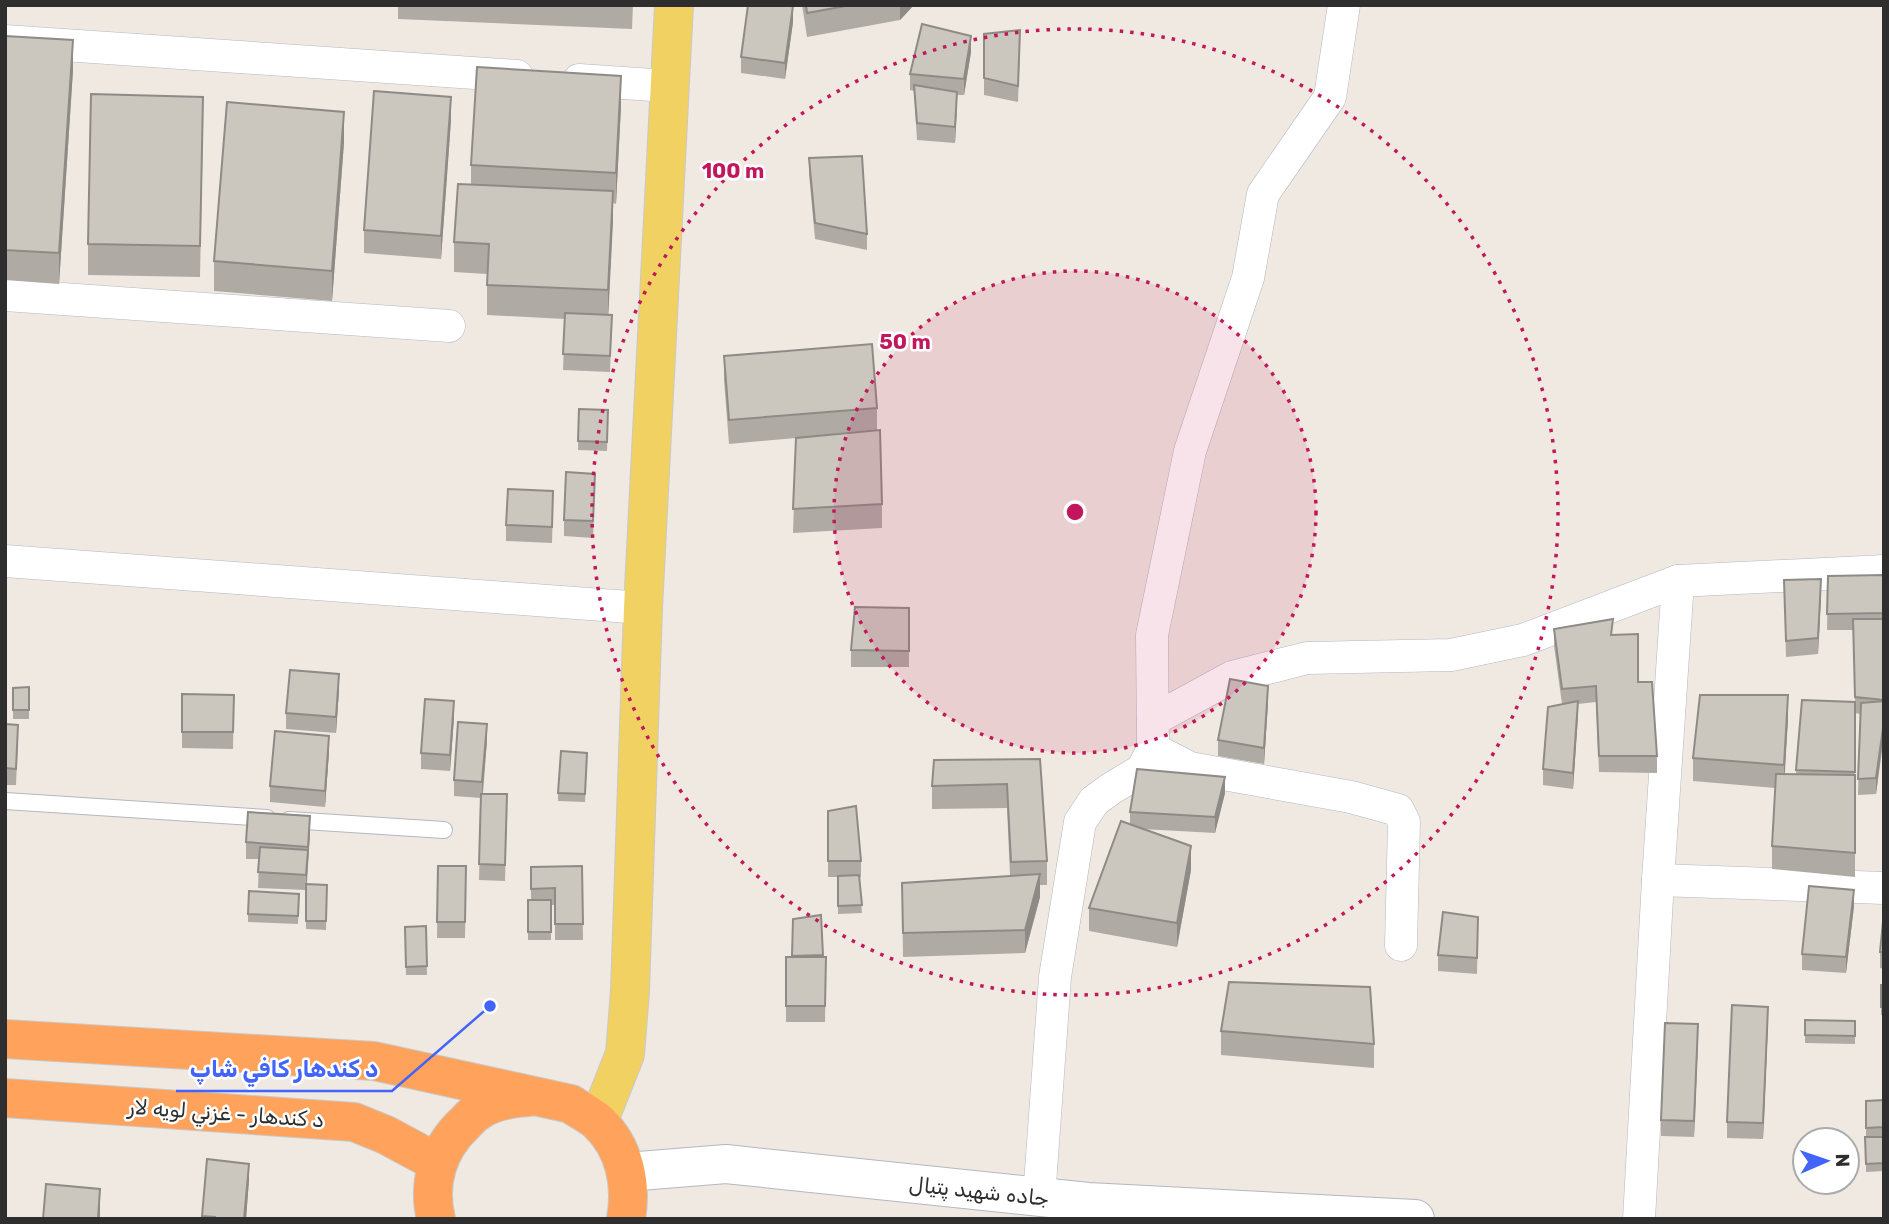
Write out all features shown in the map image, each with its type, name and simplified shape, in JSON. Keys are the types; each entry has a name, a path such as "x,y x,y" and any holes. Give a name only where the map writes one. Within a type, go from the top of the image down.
{"highway":[{"path":"5,1039 374,1061 570,1104 598,1122 616,1145 627,1172 630,1199 626,1219"},
{"path":"436,1219 432,1189 438,1163 453,1134 477,1112 506,1099 538,1096"},
{"name":"د کندهار - غزني لويه لار","path":"5,1097 354,1122 386,1135 438,1163"}],"main road":[{"path":"598,1122 625,1054 630,991 643,608 674,5"}],"street":[{"path":"1039,1198 1055,977 1080,822 1094,800 1142,770 1153,734 1152,635 1190,451 1248,278 1263,194 1330,97 1344,5"},
{"path":"5,41 668,86"},
{"path":"5,295 449,326"},
{"path":"5,561 643,608"},
{"path":"1153,734 1232,677 1307,658 1451,655 1522,640 1678,581 1884,571"},
{"path":"1639,1219 1678,581"},
{"path":"1153,734 1190,768 1351,797 1398,810 1404,822 1401,945"},
{"path":"1658,880 1884,888"},
{"name":"جاده شهید پتیال","path":"627,1172 726,1164 1039,1198 1088,1210 1415,1219"}],"lane":[{"path":"5,801 444,830"}],"building":[{"path":"748,5 793,6 785,63 741,57"},
{"path":"806,5 851,5 807,13"},
{"path":"922,24 971,36 964,79 910,74"},
{"path":"1020,30 1018,86 984,78 984,34"},
{"path":"5,36 73,40 59,253 5,250"},
{"path":"477,67 621,76 616,173 471,165"},
{"path":"914,85 957,92 955,127 917,123"},
{"path":"374,91 451,97 441,236 364,230"},
{"path":"91,94 203,97 200,246 88,244"},
{"path":"227,102 344,112 332,271 214,261"},
{"path":"862,156 867,234 815,223 809,158"},
{"path":"458,184 613,191 608,290 487,285 489,244 454,242"},
{"path":"565,313 612,315 610,356 563,354"},
{"path":"872,344 877,408 729,420 724,356"},
{"path":"579,409 608,410 607,442 578,441"},
{"path":"880,430 882,504 793,509 796,438"},
{"path":"566,472 595,474 593,521 564,520"},
{"path":"508,489 553,491 552,527 506,525"},
{"path":"1884,575 1884,613 1827,614 1828,576"},
{"path":"1821,579 1818,638 1786,641 1784,580"},
{"path":"855,607 909,608 909,651 851,650"},
{"path":"1613,619 1611,635 1638,634 1638,682 1652,682 1657,756 1599,756 1596,686 1562,689 1554,629"},
{"path":"1853,619 1884,619 1884,700 1855,697"},
{"path":"290,670 339,674 336,717 286,713"},
{"path":"1230,679 1268,686 1264,748 1218,740"},
{"path":"29,687 29,710 13,710 13,688"},
{"path":"182,694 234,695 233,732 182,732"},
{"path":"1700,695 1788,695 1784,765 1693,758"},
{"path":"425,699 454,701 450,755 421,753"},
{"path":"1802,700 1855,702 1855,772 1796,770"},
{"path":"1578,701 1573,773 1543,769 1548,707"},
{"path":"1884,701 1876,778 1858,779 1861,703"},
{"path":"458,722 487,724 482,782 454,780"},
{"path":"5,724 18,725 16,769 5,768"},
{"path":"275,731 329,736 325,791 270,786"},
{"path":"561,751 587,753 585,794 558,793"},
{"path":"1040,759 1047,861 1011,862 1007,784 932,786 934,760"},
{"path":"1137,769 1225,777 1215,817 1130,812"},
{"path":"1776,774 1855,775 1855,853 1772,846"},
{"path":"481,794 507,794 505,865 479,864"},
{"path":"856,806 861,861 828,861 828,811"},
{"path":"248,812 310,816 308,847 246,842"},
{"path":"1121,821 1191,846 1177,923 1089,908"},
{"path":"260,847 308,850 306,875 258,872"},
{"path":"438,866 466,866 465,922 437,922"},
{"path":"582,866 583,924 555,924 555,888 531,889 531,867"},
{"path":"1040,874 1025,930 903,933 902,883"},
{"path":"859,875 862,905 838,906 838,876"},
{"path":"306,884 327,885 326,921 306,921"},
{"path":"1809,886 1854,890 1846,957 1802,954"},
{"path":"249,891 299,894 298,916 248,914"},
{"path":"528,900 551,900 551,932 528,932"},
{"path":"1884,911 1884,952 1880,952"},
{"path":"1443,912 1478,917 1477,958 1438,955"},
{"path":"821,915 823,955 792,956 793,919"},
{"path":"426,926 427,966 406,967 405,927"},
{"path":"786,957 826,957 825,1006 786,1006"},
{"path":"1229,982 1370,987 1374,1044 1221,1031"},
{"path":"1881,985 1884,985 1884,1007 1881,1007"},
{"path":"1732,1005 1768,1007 1763,1123 1727,1122"},
{"path":"1805,1020 1855,1021 1855,1036 1805,1035"},
{"path":"1665,1023 1698,1024 1694,1121 1661,1120"},
{"path":"1884,1100 1884,1127 1866,1128 1866,1101"},
{"path":"1865,1137 1884,1137 1884,1163 1866,1164"},
{"path":"207,1159 249,1164 244,1219 202,1216"},
{"path":"46,1184 100,1189 98,1219 43,1219"}],"place":[{"name":"د کندهار کافي شاپ","path":"490,1006"}]}
